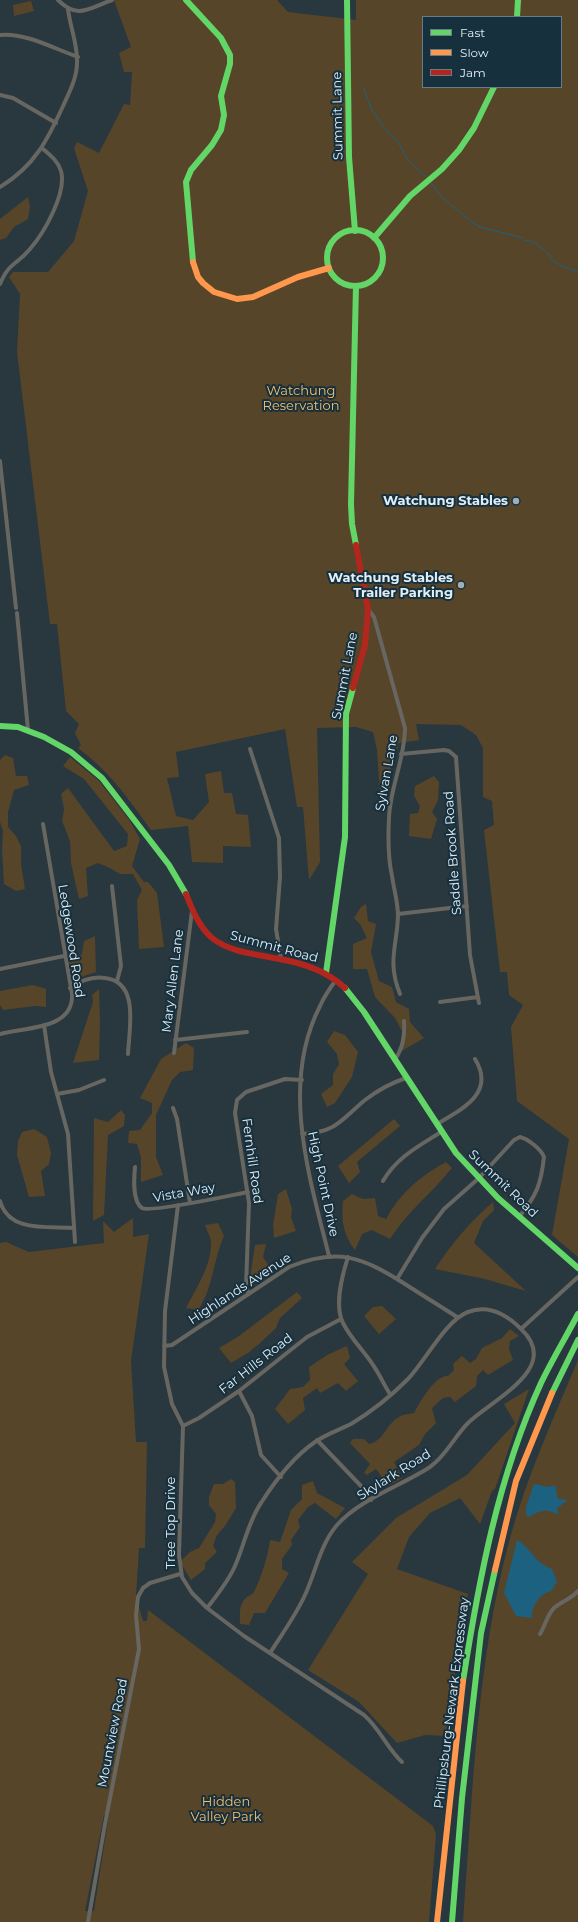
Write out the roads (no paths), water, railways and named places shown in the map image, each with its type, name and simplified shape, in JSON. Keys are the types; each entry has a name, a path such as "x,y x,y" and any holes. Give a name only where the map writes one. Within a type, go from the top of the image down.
{"main road":[{"path":"186,0 220,37 229,50 231,59 230,69 221,96 224,114 221,130 214,143 190,172 186,182 192,260 198,277 214,292 225,297 246,298 269,292 298,277 328,268"},
{"name":"Summit Lane","path":"347,0 349,157 355,231"},
{"path":"517,16 518,0"},
{"path":"374,238 414,192 442,169 459,150 474,128 494,88"},
{"path":"355,231 362,232 374,238 379,245 382,254 381,268 373,280 356,286 339,282 328,268 327,259 328,250 332,242 338,236 346,232 355,231"},
{"name":"Summit Lane","path":"326,973 345,837 346,714 365,645 368,609 352,524 351,504 356,286"},
{"name":"Summit Road","path":"0,726 28,730 71,752 94,770 109,786 173,872 183,888 192,911 207,933 226,947 244,953 281,959 308,966 326,973 336,980 357,1001 456,1153 519,1217 578,1268"},
{"name":"Phillipsburg-Newark Expressway","path":"437,1922 470,1626 485,1555 502,1489 521,1430 541,1383 578,1314"},
{"name":"Phillipsburg-Newark Expressway","path":"452,1922 465,1775 481,1632 516,1481 546,1405 578,1340"}],"street":[{"path":"58,0 68,9 73,11 82,11 112,0"},
{"path":"0,187 18,174 42,148 56,123 76,76 78,58 68,9"},
{"path":"0,35 12,35 27,38 78,58"},
{"path":"0,95 13,98 56,123"},
{"path":"0,284 7,269 28,251 39,237 49,220 61,189 62,178 58,164 51,155 42,148"},
{"path":"0,461 16,608"},
{"name":"Sylvan Lane","path":"368,609 374,617 405,728 389,822 390,866 398,914 392,957 394,974 400,994"},
{"path":"17,613 28,730"},
{"path":"250,749 279,838 280,877 276,929 281,959"},
{"name":"Saddle Brook Road","path":"401,754 444,750 456,757 470,955 480,1004"},
{"name":"Ledgewood Road","path":"0,1034 58,1021 66,1014 71,1004 70,988 43,824"},
{"path":"112,886 121,966 117,981"},
{"path":"398,914 467,906"},
{"name":"Mary Allen Lane","path":"174,1053 192,911"},
{"path":"0,969 64,956"},
{"path":"70,988 78,983 92,978 106,978 117,981 124,988 129,999 128,1054"},
{"name":"High Point Drive","path":"329,1256 309,1177 302,1134 300,1095 306,1047 313,1024 320,1006 336,980"},
{"path":"440,1002 478,997"},
{"path":"395,1061 405,1036 404,1021"},
{"path":"44,1025 51,1072 68,1134 75,1242"},
{"path":"175,1040 247,1032"},
{"path":"437,1124 463,1108 480,1090 482,1080 481,1072 475,1059"},
{"path":"302,1134 322,1132 335,1126 347,1118 375,1093 406,1078"},
{"path":"57,1094 79,1090 104,1080"},
{"name":"Fernhill Road","path":"249,1294 246,1287 249,1223 248,1192 235,1113 237,1100 246,1092 280,1080 302,1080"},
{"path":"173,1108 177,1119 190,1203"},
{"path":"383,1181 390,1168 410,1151 442,1132"},
{"path":"396,1279 422,1238 444,1209 479,1178 517,1139 526,1139 542,1152 544,1157 538,1189 531,1202 519,1217"},
{"name":"Vista Way","path":"135,1167 136,1199 142,1208 149,1210 248,1192"},
{"path":"0,1201 6,1214 20,1224 30,1226 74,1228"},
{"name":"Tree Top Drive","path":"178,1205 166,1311 164,1367 172,1404 183,1426 179,1555 180,1574 192,1594 224,1622 364,1715 380,1731 394,1755 402,1762"},
{"name":"Highlands Avenue","path":"164,1346 172,1345 289,1267 304,1261 329,1256 348,1257 372,1264 457,1317"},
{"path":"348,1257 341,1288 342,1319 351,1337 374,1366 390,1394"},
{"path":"521,1328 578,1277"},
{"name":"Skylark Road","path":"270,1653 302,1602 319,1558 332,1532 344,1518 371,1500 436,1462 467,1424 483,1410 506,1394 526,1374 533,1363 534,1351 531,1340 521,1328 505,1315 492,1310 473,1310 457,1317"},
{"path":"207,1608 234,1569 254,1515 281,1477 302,1452 317,1440 357,1420 411,1376 457,1317"},
{"name":"Far Hills Road","path":"183,1426 240,1391 307,1337 342,1319"},
{"path":"240,1391 252,1416 261,1455 281,1477"},
{"path":"317,1440 361,1486 371,1500"},
{"name":"Mountview Road","path":"88,1922 105,1824 139,1649 136,1615 138,1598 143,1588 150,1583 180,1574"},
{"path":"540,1634 550,1613 555,1607 573,1596 578,1591"}],"water":[{"path":"534,1484 549,1487 555,1485 558,1499 568,1500 557,1508 559,1515 551,1511 540,1511 529,1517 526,1515 526,1507"},
{"path":"517,1540 522,1543 541,1563 552,1569 557,1582 551,1591 543,1595 537,1601 533,1609 532,1618 516,1616 504,1593"}],"waterway":[{"path":"363,87 372,110 389,134 398,142 408,160 425,176"},
{"path":"430,182 445,200 473,223 480,227 523,238"},
{"path":"525,240 534,242 549,254 551,259 560,265 578,272"}],"place":[{"name":"Watchung Stables","path":"516,501"},
{"name":"Watchung Stables Trailer Parking","path":"461,585"}],"park label":[{"name":"Watchung Reservation","path":"301,398"},
{"name":"Hidden Valley Park","path":"226,1810"}]}
